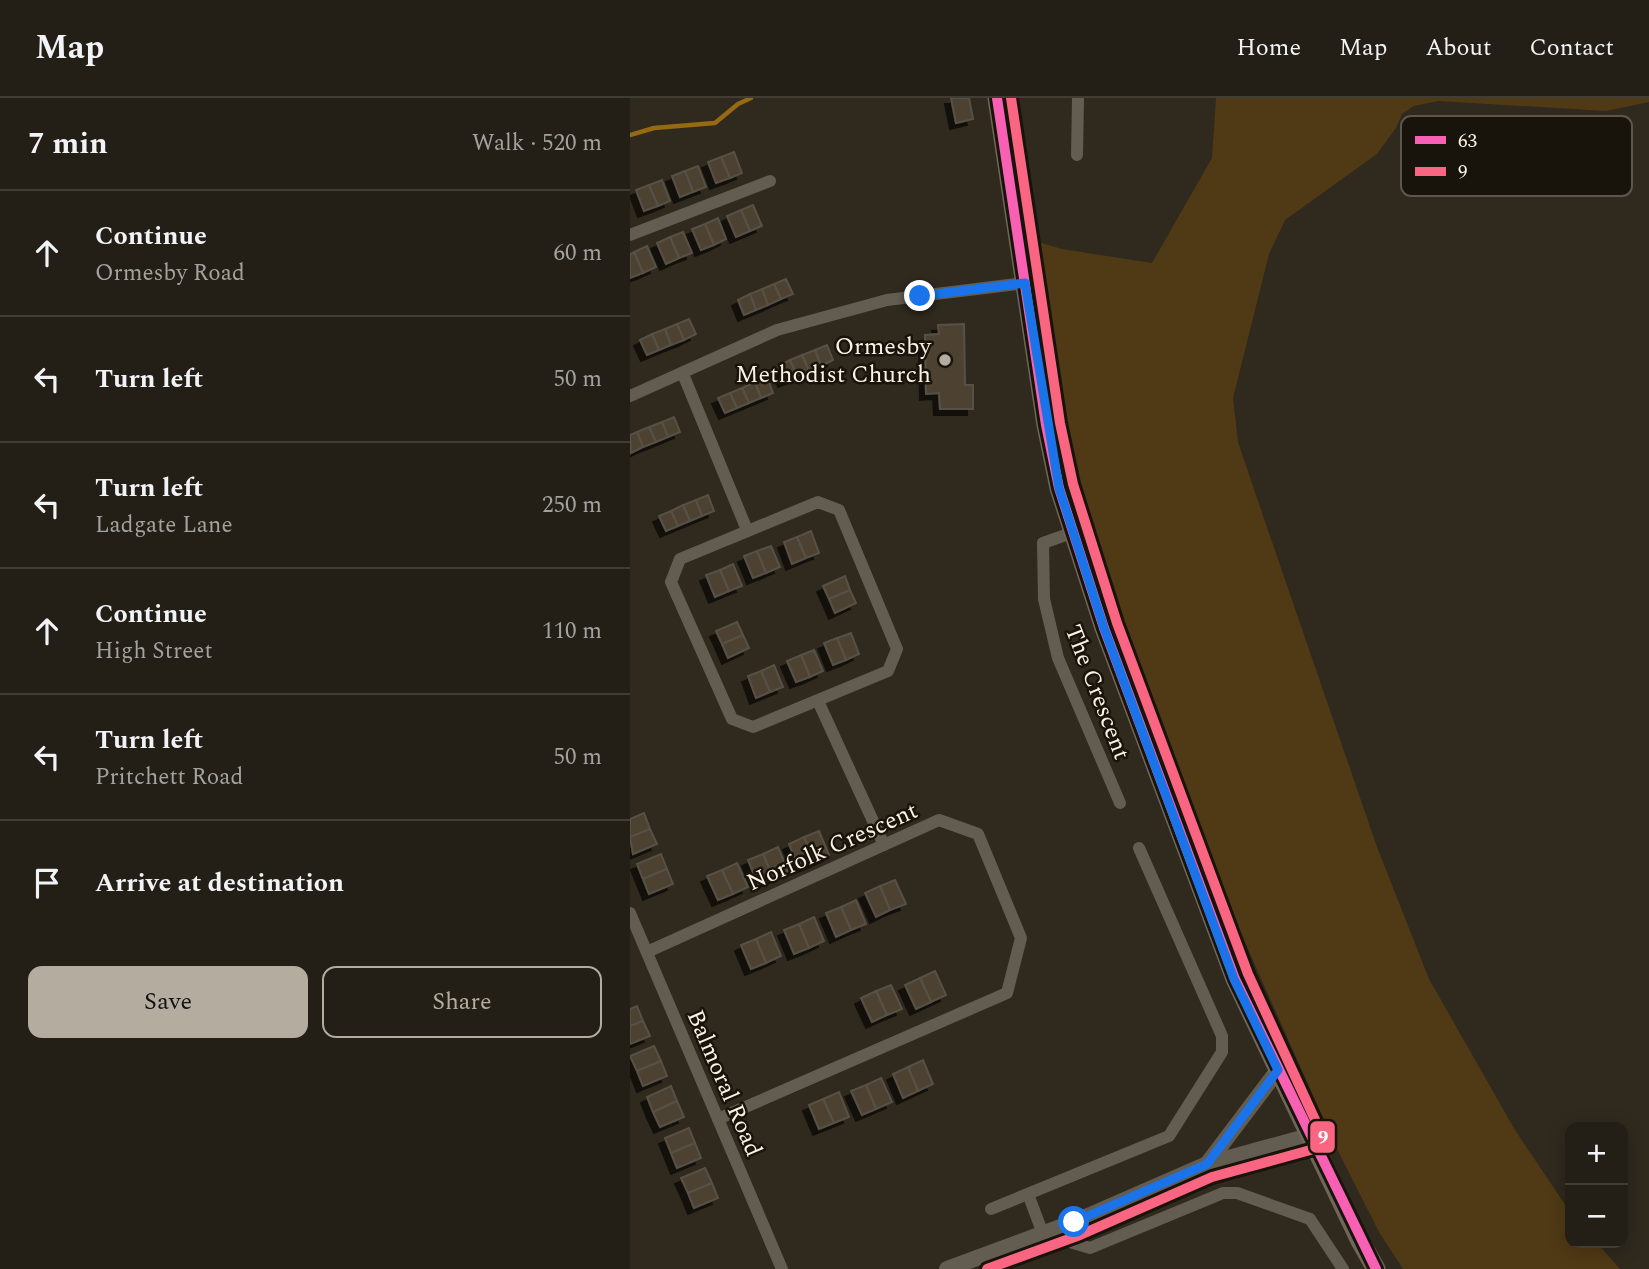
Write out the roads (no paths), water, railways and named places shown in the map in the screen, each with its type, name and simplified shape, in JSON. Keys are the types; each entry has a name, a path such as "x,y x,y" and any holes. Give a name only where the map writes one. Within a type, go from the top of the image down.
{"main road":[{"path":"997,98 1046,425 1059,488 1104,628 1234,979 1376,1269"}],"street":[{"path":"1077,98 1077,155"},
{"path":"630,235 770,181"},
{"path":"630,396 777,330 887,300 1025,283"},
{"path":"683,374 747,530"},
{"path":"818,502 839,510 897,649 888,671 818,701 753,727 732,719 671,582 680,559 818,502"},
{"name":"The Crescent","path":"1074,532 1043,543 1044,599 1058,658 1120,803"},
{"path":"818,701 884,845"},
{"name":"Norfolk Crescent","path":"647,953 939,820 978,834 1021,938 1007,993 718,1119"},
{"path":"990,1209 1169,1136 1222,1052 1222,1036 1139,848"},
{"name":"Balmoral Road","path":"630,913 782,1269"},
{"path":"1207,1164 1278,1070"},
{"path":"947,1269 1043,1234 1207,1164 1309,1136"},
{"path":"1043,1234 1090,1248 1223,1193 1237,1193 1310,1219 1343,1269"},
{"path":"1028,1194 1043,1234"}],"waterway":[{"path":"630,135 654,128 715,123 738,104 751,98"}],"place":[{"name":"Ormesby Methodist Church","path":"945,360"}]}
